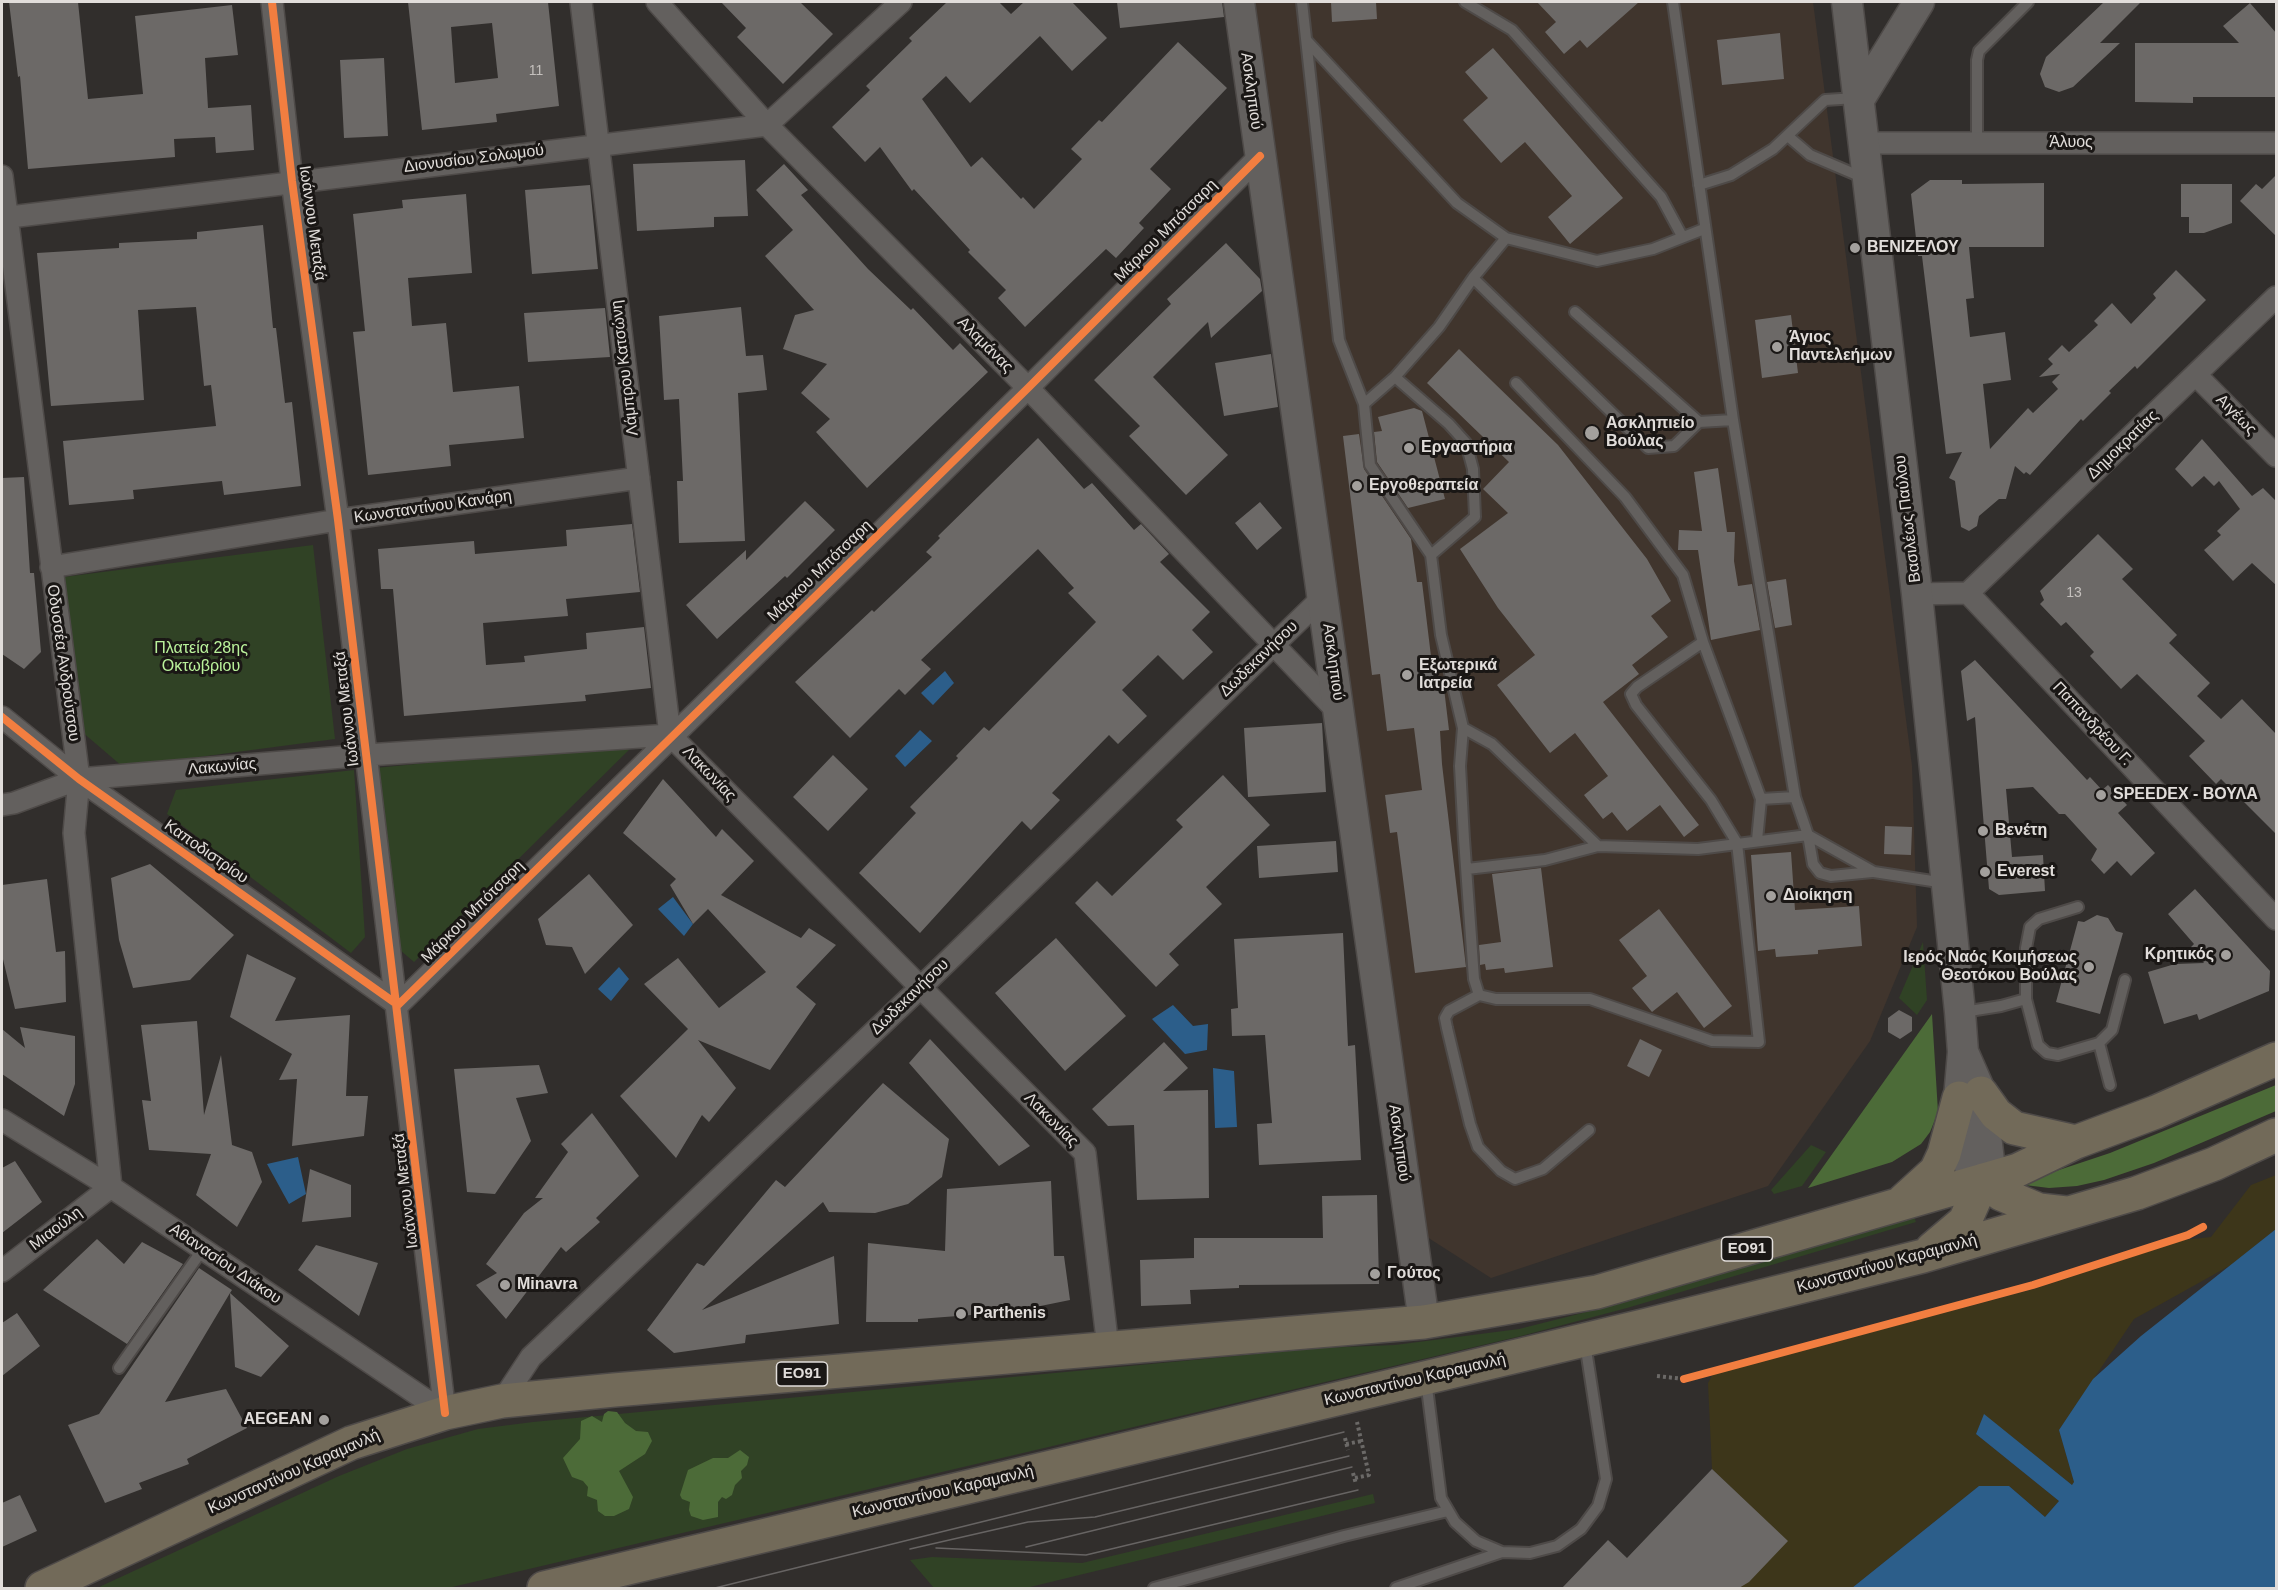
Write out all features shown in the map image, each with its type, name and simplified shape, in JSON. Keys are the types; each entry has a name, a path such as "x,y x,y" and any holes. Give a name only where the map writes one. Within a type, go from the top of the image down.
{"highway":[{"name":"ΕΟ91","path":"1898,1206 2018,1170 2085,1139 2277,1059"},
{"path":"1898,1206 1936,1171 1970,1095 2014,1128 2085,1139"},
{"name":"Κωνσταντίνου Καραμανλή","path":"557,1587 1584,1340 1923,1256 2073,1214 2166,1183 2277,1135"},
{"path":"1923,1256 1965,1221 1983,1180 2001,1194 2039,1210 2073,1214"},
{"name":"Κωνσταντίνου Καραμανλή","path":"42,1588 351,1443 445,1413 502,1401 1424,1322 1597,1292 1898,1206"}],"street":[{"name":"Ιωάννου Μεταξά","path":"272,2 292,181 338,520 398,1005 445,1413"},
{"name":"Λάμπρου Κατσώνη","path":"581,2 670,735"},
{"name":"Αλαμάνας","path":"657,2 767,125 1028,388 1340,713"},
{"path":"767,125 901,2"},
{"name":"Ασκληπιού","path":"1239,2 1424,1322"},
{"name":"Βασιλέως Παύλου","path":"1847,2 1917,594 1963,1052 1970,1095 1963,1145 1970,1167 1983,1180"},
{"path":"1860,98 1919,2"},
{"name":"Διονυσίου Σολωμού","path":"4,218 292,181 767,125"},
{"name":"Άλυος","path":"1865,143 2277,143"},
{"name":"Μάρκου Μπότσαρη","path":"398,1005 670,735 1028,388 1260,156"},
{"name":"Οδυσσέα Ανδρούτσου","path":"2,176 4,218 79,779 74,833 111,1187"},
{"name":"Δημοκρατίας","path":"1968,593 2277,297"},
{"name":"Αιγέως","path":"2196,375 2277,456"},
{"name":"Κωνσταντίνου Κανάρη","path":"51,567 338,520 639,478"},
{"path":"1917,594 1968,593"},
{"name":"Παπανδρέου Γ.","path":"1968,593 2277,919"},
{"name":"Δωδεκανήσου","path":"502,1401 531,1357 919,989 1323,597"},
{"name":"Καποδιστρίου","path":"2,717 79,779 398,1005"},
{"name":"Λακωνίας","path":"2,804 14,803 79,779 366,755 670,735 919,989 1084,1153 1108,1348"},
{"name":"Αθανασίου Διάκου","path":"2,1120 111,1187 445,1413"},
{"name":"Μιαούλη","path":"2,1271 111,1187"}],"lane":[{"path":"1302,2 1339,340 1364,404 1370,465 1431,555 1442,635 1463,729 1460,766 1474,979 1479,995"},
{"path":"1466,2 1512,30 1660,197 1682,236"},
{"path":"1673,2 1733,420 1795,798 1808,835 1813,864 1820,873 1831,876 1874,872 1946,883"},
{"path":"1977,143 1977,60 1979,51 2028,2"},
{"path":"1307,41 1457,203 1506,238 1598,261 1653,249 1704,229"},
{"path":"1699,185 1731,175 1789,136 1825,100 1860,98"},
{"path":"1789,136 1810,155 1869,181"},
{"path":"1364,404 1395,377 1439,327 1473,278 1506,238"},
{"path":"1473,278 1648,448 1674,446 1699,422 1733,420"},
{"path":"1575,312 1699,422"},
{"path":"1395,377 1449,424 1466,443 1473,469 1475,517 1431,555"},
{"path":"1516,383 1625,497 1683,575 1703,642 1761,799 1757,840"},
{"path":"1589,1130 1543,1169 1515,1179 1501,1172 1478,1147 1446,1018 1449,1011 1479,995 1496,999 1590,999 1712,1041 1759,1042 1737,843 1711,800 1636,705 1631,694 1637,687 1703,642"},
{"path":"1463,729 1492,744 1598,846"},
{"path":"1761,799 1795,798"},
{"path":"1467,869 1545,860 1598,846 1698,849 1808,835 1874,872"},
{"path":"2078,907 2039,919 2030,927 2026,948 2026,999 2038,1044 2047,1053 2058,1055 2099,1042 2112,1030 2125,980"},
{"path":"1960,1012 2026,999"},
{"path":"2099,1042 2110,1084"},
{"path":"119,1368 203,1249"},
{"path":"1396,1588 1502,1552 1530,1553 1557,1546 1581,1529 1598,1506 1606,1479 1584,1340"},
{"path":"1426,1378 1441,1498 1455,1522 1476,1541 1502,1552"},
{"path":"1154,1588 1344,1536 1448,1511"}],"path":[{"path":"1657,1376 1684,1379 1695,1376"},
{"path":"1351,1395 1369,1475 1355,1479"},
{"path":"1345,1438 1348,1450"},
{"path":"1346,1444 1362,1441"},
{"path":"1353,1473 1356,1484"}],"shaded area":[{"name":"Ασκληπιείο Βούλας","path":"1254,2 1813,2 1912,766 1917,927 1870,1041 1768,1186 1491,1278 1427,1237"}],"green space":[{"name":"Πλατεία 28ης Οκτωβρίου","path":"313,545 335,739 123,767 81,731 64,577"},
{"path":"636,743 414,962 400,950 375,768"},
{"path":"354,770 365,937 351,953 167,814 176,790"},
{"path":"1923,942 1927,1000 1917,1015 1899,998"},
{"path":"1932,1014 1938,1112 1930,1132 1921,1144 1892,1162 1808,1188"},
{"path":"2276,1085 2276,1111 2154,1163 2104,1180 2077,1186 2049,1188 2017,1184 2110,1153"},
{"path":"1811,1145 1826,1152 1802,1186 1774,1194 1771,1190"},
{"path":"1914,1217 1916,1222 1627,1308 1521,1336 448,1588 97,1588 339,1476 407,1449 478,1429 1321,1348 1395,1345 1519,1329 1626,1302"},
{"path":"608,1411 617,1412 625,1423 636,1431 648,1432 652,1441 645,1454 619,1471 633,1497 629,1509 614,1516 605,1516 598,1511 597,1500 587,1496 588,1487 583,1481 572,1477 563,1458 580,1439 581,1421 592,1416 602,1422 604,1414"},
{"path":"740,1450 749,1457 747,1465 741,1471 742,1478 735,1485 732,1495 726,1499 722,1497 718,1502 718,1517 703,1520 691,1516 690,1502 682,1499 680,1495 688,1470 713,1458 728,1458"},
{"path":"1373,1494 1375,1503 1026,1588 934,1588 910,1560 932,1557 1082,1563"}],"sand":[{"path":"2276,1175 2276,1229 2231,1265 2134,1319 2059,1430 2074,1482 2072,1485 1984,1415 1976,1434 2059,1501 2045,1517 2009,1486 1979,1486 1852,1588 1736,1588 1787,1541 1712,1469 1708,1383 1713,1374 2034,1289 2183,1240 2211,1237 2251,1185"}],"water":[{"path":"945,671 954,683 933,705 921,693"},
{"path":"920,730 932,741 905,767 895,756"},
{"path":"673,897 693,924 684,936 658,909"},
{"path":"619,967 629,979 611,1001 598,989"},
{"path":"1173,1005 1193,1026 1208,1024 1207,1050 1185,1054 1152,1019"},
{"path":"1213,1068 1234,1071 1237,1127 1215,1128"},
{"path":"298,1157 306,1194 289,1204 267,1164"},
{"path":"2276,1229 2276,1588 1852,1588 1979,1486 2009,1486 2045,1517 2059,1501 1976,1434 1984,1414 2072,1485 2074,1482 2059,1430 2093,1379 2141,1336"}],"building":[{"path":"9,2 78,2 88,99 143,94 135,16 232,5 238,55 205,58 208,108 251,105 254,150 216,153 215,137 174,139 175,157 28,169 20,76 18,77"},
{"path":"408,2 548,2 559,106 496,114 497,122 422,130","holes":["492,23 498,78 455,83 451,27"]},
{"path":"721,2 800,2 833,34 783,84 737,37 746,28"},
{"path":"947,2 999,2 1011,14 1024,2 1072,2 1107,38 1072,71 1040,36 970,103 946,76 922,99 971,167 982,157 1021,199 1023,197 1034,209 1082,159 1071,149 1099,120 1102,122 1178,42 1227,88 1150,169 1171,189 1139,223 1144,228 1116,258 1106,249 1025,327 998,298 1006,290 968,252 970,250 914,189 912,191 880,147 865,162 832,127 870,90 866,86 912,41 909,38"},
{"path":"1117,2 1222,2 1224,17 1120,28"},
{"path":"1331,2 1376,2 1377,19 1332,22"},
{"path":"1537,2 1639,2 1587,48 1580,40 1564,54 1545,32 1556,22"},
{"path":"2104,2 2141,2 2100,43 2120,43 2073,87 2059,92 2045,87 2040,74 2046,57"},
{"path":"2250,3 2277,34 2277,97 2193,97 2193,103 2135,102 2135,43 2239,43 2223,26"},
{"path":"1780,33 1784,79 1722,85 1717,40"},
{"path":"1493,48 1623,198 1570,244 1548,217 1572,196 1525,142 1501,163 1463,120 1488,98 1465,72"},
{"path":"384,58 388,136 344,138 340,60"},
{"path":"745,160 748,216 714,217 714,227 637,231 633,164"},
{"path":"784,164 808,190 801,195 868,269 911,310 913,308 953,350 960,343 988,372 867,488 816,432 830,419 801,393 827,364 783,349 795,315 814,310 765,256 793,230 756,190"},
{"path":"2277,174 2277,237 2240,201 2256,184 2262,189"},
{"path":"1930,180 1962,180 1962,184 2044,183 2044,247 1969,247 1974,298 1966,299 1970,337 2005,332 2011,380 1983,384 1990,449 2028,408 2033,413 2058,389 2052,382 2060,374 2039,377 2053,364 2048,359 2062,345 2069,352 2098,325 2094,321 2112,303 2131,324 2156,298 2153,294 2176,270 2206,300 2137,369 2135,366 2109,391 2111,393 2083,421 2081,419 2030,475 2026,472 2024,474 2015,466 2006,499 1999,499 1979,516 1977,526 1969,531 1961,527 1955,481 1949,478 1962,452 1946,454 1922,256 1918,256 1911,194"},
{"path":"2181,184 2232,184 2232,223 2204,233 2189,233 2189,217 2181,217"},
{"path":"590,185 598,269 532,274 525,190"},
{"path":"466,194 472,273 408,278 412,326 446,323 453,392 519,386 524,438 449,445 451,466 368,475 353,332 365,331 353,214 403,208 402,200"},
{"path":"263,225 273,328 276,328 285,403 292,402 301,486 224,495 222,481 133,490 134,499 69,505 63,441 216,426 211,385 204,386 196,307 138,310 144,400 51,406 37,253 119,248 119,243 197,239 197,232"},
{"path":"1226,243 1260,279 1262,291 1211,338 1208,322 1153,377 1228,455 1186,495 1129,436 1140,426 1094,380 1171,304 1167,299"},
{"path":"741,307 746,356 763,355 767,390 738,393 745,541 679,543 677,481 683,481 679,399 664,400 659,316"},
{"path":"605,308 610,357 528,362 524,313"},
{"name":"Άγιος Παντελεήμων","path":"1791,315 1798,373 1762,378 1755,320"},
{"path":"1459,349 1558,445 1647,559 1671,601 1651,616 1668,637 1632,665 1639,674 1603,702 1699,825 1684,837 1660,805 1627,831 1612,812 1603,819 1584,795 1608,776 1575,733 1550,753 1497,685 1535,655 1498,608 1460,549 1508,513 1483,489 1509,462 1427,383"},
{"path":"1271,354 1278,407 1224,416 1215,363"},
{"name":"Εργαστήρια","path":"1414,408 1422,411 1445,499 1408,508 1377,462 1374,432 1382,431 1378,417"},
{"path":"1359,434 1364,469 1411,539 1417,582 1422,582 1434,681 1443,680 1449,730 1440,731 1442,764 1466,967 1415,973 1397,832 1390,833 1385,795 1422,790 1414,728 1387,731 1380,674 1372,675 1343,436"},
{"path":"1038,438 1084,489 1092,483 1134,530 1141,524 1169,554 1160,562 1210,612 1192,630 1213,652 1183,680 1158,655 1122,690 1147,716 1118,744 1109,735 1052,793 1060,800 1031,830 1022,821 920,933 859,873 916,813 910,807 958,758 956,756 984,727 989,731 1096,622 1068,593 1074,588 1038,549 921,660 931,669 905,695 899,689 850,738 795,682 932,557 926,552 940,538 938,536"},
{"path":"2202,439 2252,496 2263,488 2277,502 2277,586 2252,563 2233,581 2204,550 2221,535 2217,531 2240,509 2219,481 2214,486 2204,476 2192,487 2175,469"},
{"path":"1718,468 1727,532 1735,532 1734,561 1738,586 1752,584 1760,630 1711,640 1698,550 1678,550 1679,530 1702,531 1694,472"},
{"path":"24,477 30,573 34,573 41,652 24,669 2,654 2,478"},
{"path":"805,501 835,530 787,578 785,576 717,639 686,605 746,550 746,560"},
{"path":"1260,502 1282,528 1257,550 1235,523"},
{"path":"632,524 640,592 566,599 568,616 483,623 486,665 525,662 524,656 587,649 586,633 644,627 651,688 585,695 586,701 404,716 393,589 381,589 378,549 474,541 475,554 567,546 566,530"},
{"path":"2098,534 2133,569 2122,579 2177,635 2169,643 2210,683 2197,696 2221,719 2242,699 2277,735 2277,835 2221,779 2216,784 2189,756 2205,741 2137,674 2121,689 2090,656 2094,652 2066,622 2061,626 2040,604 2044,600 2040,591"},
{"path":"1786,579 1792,625 1775,628 1767,582"},
{"path":"1975,660 2087,780 2090,777 2102,790 2108,785 2127,805 2118,813 2155,853 2131,876 2117,861 2104,874 2091,860 2097,849 2065,814 2059,814 2033,787 2006,789 2012,857 2043,855 2045,891 1999,895 1989,889 1975,717 1967,721 1961,671"},
{"path":"1322,723 1326,792 1248,797 1244,728"},
{"path":"833,755 868,789 828,831 793,797"},
{"path":"1223,775 1270,825 1206,887 1222,904 1169,954 1179,965 1156,987 1075,903 1097,881 1112,896 1183,827 1176,820"},
{"path":"663,779 716,837 722,829 754,861 721,895 801,938 809,928 836,945 796,987 816,1004 770,1070 698,1040 736,1088 709,1122 702,1115 676,1158 620,1096 688,1029 644,984 678,958 719,1008 766,972 708,909 693,924 670,885 676,879 623,833"},
{"path":"1885,826 1912,827 1911,855 1884,854"},
{"path":"1336,841 1338,872 1259,878 1257,846"},
{"name":"Διοίκηση","path":"1791,852 1795,910 1859,906 1862,946 1818,950 1818,954 1776,957 1775,949 1758,951 1751,855"},
{"path":"150,864 234,935 190,980 133,988 119,940 111,878"},
{"path":"1541,868 1553,967 1505,973 1504,968 1486,970 1485,964 1480,965 1479,945 1501,942 1492,874"},
{"path":"589,874 633,925 585,974 572,947 546,945 538,919"},
{"path":"47,879 56,952 65,951 66,1002 15,1009 2,955 2,885"},
{"name":"Κρητικός","path":"2195,889 2270,971 2269,991 2199,1020 2197,1014 2164,1024 2148,972 2175,964 2204,963 2191,947 2194,944 2168,914"},
{"path":"1659,909 1732,1006 1704,1028 1677,992 1652,1012 1632,988 1647,976 1619,940"},
{"name":"Ιερός Ναός Κοιμήσεως Θεοτόκου Βούλας","path":"2097,915 2108,918 2116,931 2123,933 2100,1014 2056,1002 2078,921 2084,922"},
{"path":"1343,933 1348,1046 1355,1045 1361,1160 1259,1165 1257,1124 1272,1123 1265,1035 1232,1036 1231,1009 1238,1008 1234,939"},
{"path":"1056,938 1126,1016 1065,1071 995,993"},
{"path":"247,954 296,978 275,1021 350,1015 346,1096 368,1096 364,1136 292,1146 297,1079 279,1080 292,1054 230,1017"},
{"path":"1899,1010 1912,1017 1912,1031 1900,1039 1888,1032 1888,1018"},
{"path":"197,1021 204,1115 221,1055 232,1145 252,1152 262,1182 237,1227 196,1195 211,1154 149,1150 142,1100 151,1101 141,1025"},
{"path":"20,1027 75,1036 75,1084 64,1116 2,1074 2,1029 25,1048"},
{"path":"930,1039 1030,1146 999,1166 909,1063"},
{"path":"1640,1039 1662,1050 1649,1077 1627,1066"},
{"path":"1164,1042 1188,1068 1163,1091 1208,1090 1209,1198 1137,1200 1134,1125 1108,1126 1092,1109"},
{"path":"539,1065 548,1093 516,1098 531,1141 495,1194 467,1192 454,1069"},
{"path":"883,1083 949,1139 942,1177 908,1204 875,1213 829,1212 823,1202 702,1310 834,1256 839,1324 746,1335 745,1343 674,1353 647,1330 697,1263 704,1266 776,1180 785,1187"},
{"path":"592,1113 639,1176 596,1218 600,1222 566,1252 561,1247 506,1319 476,1285 497,1273 486,1264 524,1213 543,1198 535,1198 568,1152 561,1144"},
{"path":"15,1161 42,1202 2,1233 2,1168"},
{"path":"310,1169 351,1185 351,1217 302,1222"},
{"path":"1051,1181 1054,1256 1064,1256 1070,1300 1011,1312 918,1319 918,1322 866,1322 868,1243 945,1251 947,1189"},
{"path":"1377,1195 1379,1284 1239,1285 1239,1288 1190,1290 1191,1304 1141,1306 1140,1260 1194,1258 1194,1238 1323,1238 1322,1196"},
{"path":"97,1239 124,1264 142,1242 183,1264 127,1344 43,1290"},
{"path":"316,1245 378,1263 359,1316 298,1270"},
{"path":"199,1268 232,1290 165,1402 226,1389 247,1428 187,1459 189,1464 139,1483 142,1489 105,1503 68,1425 99,1414"},
{"path":"230,1293 289,1346 261,1377 235,1367"},
{"path":"17,1313 40,1346 2,1376 2,1323"},
{"path":"1712,1469 1788,1541 1749,1582 1739,1588 1562,1588 1608,1540 1627,1558"},
{"path":"20,1495 37,1531 2,1547 2,1503"}],"tram line":[{"path":"715,1588 1344,1432"},
{"path":"910,1549 1028,1522 1095,1517 1349,1456"},
{"path":"1026,1547 1352,1467"},
{"path":"936,1548 1086,1555 1358,1490"}],"cycle path":[{"path":"272,2 292,181 338,520 445,1413"},
{"path":"2,717 79,779 398,1005 1028,388 1260,156"},
{"path":"1684,1379 2033,1285 2188,1235 2203,1227"}],"place":[{"name":"ΒΕΝΙΖΕΛΟΥ","path":"1855,248"},
{"name":"Άγιος Παντελεήμων","path":"1777,347"},
{"name":"Ασκληπιείο Βούλας","path":"1592,433"},
{"name":"Εργαστήρια","path":"1409,448"},
{"name":"Εργοθεραπεία","path":"1357,486"},
{"name":"Εξωτερικά Ιατρεία","path":"1407,675"},
{"name":"SPEEDEX - ΒΟΥΛΑ","path":"2101,795"},
{"name":"Βενέτη","path":"1983,831"},
{"name":"Everest","path":"1985,872"},
{"name":"Διοίκηση","path":"1771,896"},
{"name":"Κρητικός","path":"2226,955"},
{"name":"Ιερός Ναός Κοιμήσεως Θεοτόκου Βούλας","path":"2089,967"},
{"name":"Γούτος","path":"1375,1274"},
{"name":"Minavra","path":"505,1285"},
{"name":"Parthenis","path":"961,1314"},
{"name":"AEGEAN","path":"324,1420"}]}
